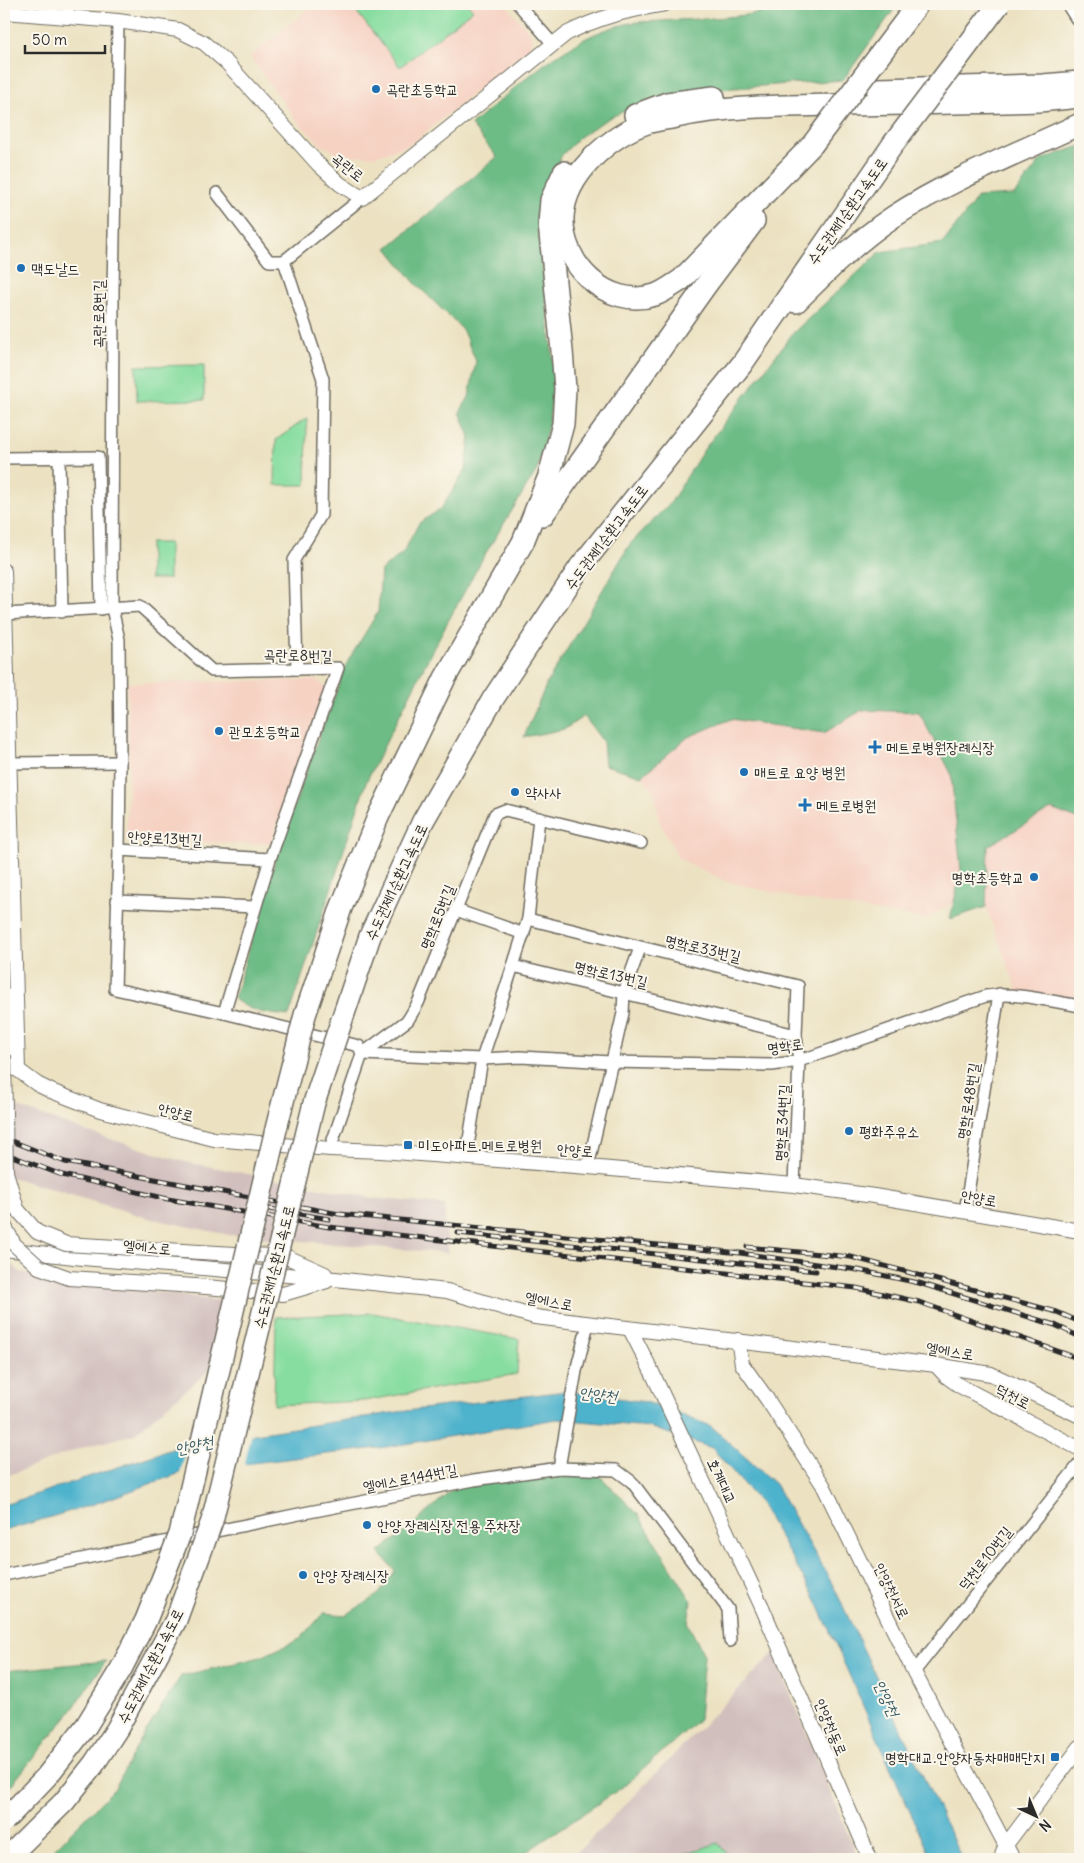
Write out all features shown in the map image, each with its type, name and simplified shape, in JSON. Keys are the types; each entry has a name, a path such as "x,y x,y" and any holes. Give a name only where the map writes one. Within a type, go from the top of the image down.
{"highway":[{"name":"수도권제1순환고속도로","path":"4,1821 47,1776 86,1726 120,1669 146,1620 180,1534 305,1015 341,908 378,817 445,678 523,542 706,285 918,4"},
{"name":"수도권제1순환고속도로","path":"6,1859 64,1802 94,1764 117,1729 176,1620 212,1521 314,1103 370,936 423,821 493,699 580,567 742,364 894,143 1000,4"},
{"path":"1073,4 1080,15"},
{"path":"523,542 549,476 563,424 565,389 549,224 551,200 560,178 574,156 593,139 606,129 637,114 667,103 690,99 759,92 1042,85 1080,82"},
{"path":"812,145 681,280 655,294 637,298 616,295 597,287 583,273 572,256 564,238 563,216 570,187 584,166 621,136 646,123 700,112 761,106 1039,102 1080,97"},
{"path":"742,364 794,304 842,256 893,217 946,187 1080,124"}],"street":[{"path":"518,4 553,44"},
{"name":"곡란로","path":"4,12 68,10 118,21 178,30 204,43 227,63 318,164 340,184 362,198 553,44 573,30 609,15 665,4"},
{"name":"곡란로8번길","path":"118,21 107,608 119,640 119,850"},
{"path":"217,193 269,261 284,261 362,198"},
{"path":"284,261 323,379 321,515 294,560 297,669"},
{"path":"59,457 62,612"},
{"path":"4,458 98,457 107,608 5,614"},
{"path":"4,571 18,1070"},
{"name":"곡란로8번길","path":"107,608 140,606 212,671 338,668 270,859"},
{"path":"9,763 120,762"},
{"name":"명학로5번길","path":"362,1054 408,1020 418,1003 496,814 505,810 641,842"},
{"path":"466,1158 482,1059 528,919 539,818"},
{"name":"안양로13번길","path":"270,859 119,850 115,989 359,1046 362,1054"},
{"path":"224,1013 270,859"},
{"path":"117,901 255,908"},
{"path":"456,910 524,934"},
{"name":"명학로33번길","path":"528,919 798,986 796,1035 800,1062"},
{"path":"588,1167 622,1013 624,992 640,948"},
{"name":"명학로13번길","path":"513,966 796,1035"},
{"name":"명학로","path":"362,1054 482,1059 520,1057 611,1062 772,1064 800,1062 986,996 999,994 1018,995 1080,1006"},
{"name":"명학로48번길","path":"966,1212 999,994"},
{"path":"4,995 6,1172 17,1209 37,1232 66,1244 287,1257 335,1279"},
{"path":"330,1149 362,1054"},
{"name":"명학로34번길","path":"794,1185 800,1062"},
{"name":"안양로","path":"4,1065 18,1070 37,1084 51,1091 100,1110 214,1139 588,1167 794,1185 874,1196 1080,1231"},
{"path":"4,1225 14,1244 39,1267 70,1278 282,1294 335,1279"},
{"name":"엘에스로","path":"4,1251 335,1279 447,1291 535,1317 936,1365 991,1374 1080,1416"},
{"path":"560,1462 576,1371 588,1324"},
{"name":"호계대교","path":"630,1329 762,1607"},
{"name":"안양천서로","path":"738,1340 742,1364 767,1399 822,1485 1003,1853 1013,1859"},
{"name":"덕천로","path":"936,1365 946,1376 960,1386 1080,1449"},
{"name":"엘에스로144번길","path":"4,1575 560,1462 616,1470 632,1482 728,1609 730,1641"},
{"name":"덕천로10번길","path":"914,1672 1080,1463"},
{"name":"안양천동로","path":"762,1607 870,1859"},
{"path":"1003,1853 1080,1747"}],"shaded area":[{"name":"곡란초등학교","path":"315,4 505,4 532,35 530,47 411,144 375,156 341,155 321,145 297,121 250,57"},
{"name":"관모초등학교","path":"316,680 325,687 324,693 271,842 257,844 126,840 129,768 127,683"},
{"name":"메트로병원","path":"862,710 919,712 951,773 961,872 954,902 926,919 805,900 725,881 678,858 659,820 654,790 642,776 688,737 731,719 824,733"},
{"name":"명학초등학교","path":"1051,809 1080,820 1080,1002 1018,992 986,907 988,846"},
{"path":"4,1102 82,1130 181,1161 372,1198 444,1205 448,1253 229,1235 148,1218 4,1175"},
{"path":"4,1257 20,1272 228,1302 214,1366 134,1434 78,1449 4,1477"},
{"path":"774,1653 858,1859 570,1859 602,1828"}],"green space":[{"path":"366,4 468,4 473,10 400,67 356,11"},
{"path":"792,4 898,4 843,80 694,91 646,101 609,118 582,135 562,155 546,183 536,213 555,377 548,426 537,470 484,556 435,645 367,780 289,1016 260,1012 248,1008 234,999 277,855 348,661 378,612 381,570 403,553 419,523 441,509 466,469 470,437 460,412 469,397 476,361 462,329 415,283 387,248 497,157 471,125 524,80 563,51 605,30 630,23 744,15 760,13"},
{"path":"1080,146 1080,820 1051,809 988,846 986,907 950,919 961,871 951,773 919,712 862,710 824,733 731,719 688,737 642,776 605,765 603,742 584,716 565,729 524,737 547,683 630,544 671,502 705,448 793,333 880,252 943,243 978,197 1014,195 1041,160"},
{"path":"204,365 204,400 137,401 136,366"},
{"path":"307,418 306,485 275,485 276,440"},
{"path":"150,543 169,543 169,579 150,579"},
{"path":"372,1313 519,1339 517,1374 364,1401 274,1405 276,1317"},
{"path":"587,1463 638,1514 691,1600 688,1624 704,1655 699,1719 624,1786 516,1859 44,1859 115,1788 140,1741 181,1676 261,1657 300,1639 324,1613 346,1615 379,1594 395,1571 379,1552 460,1483"},
{"path":"106,1661 72,1710 4,1794 4,1671"},
{"path":"718,1843 731,1859 676,1859 681,1855"}],"water":[{"name":"안양천","path":"566,1391 646,1402 711,1426 775,1484 834,1587 962,1859 931,1859 816,1600 760,1503 712,1448 649,1427 557,1419 386,1447 186,1471 94,1504 4,1531 4,1505 184,1445 398,1412"}],"pier":[{"path":"252,1432 244,1467 187,1474 179,1477 188,1442"}],"railway":[{"path":"4,1138 65,1162 339,1214 740,1253 858,1270 919,1283 1055,1325 1080,1337"},
{"path":"4,1153 62,1175 168,1199 329,1227 856,1288 919,1302 1080,1359"},
{"path":"252,1206 329,1219"},
{"path":"458,1233 816,1271"},
{"path":"747,1247 851,1257 1057,1312 1080,1322"}],"place":[{"name":"곡란초등학교","path":"376,89"},
{"name":"맥도날드","path":"21,268"},
{"name":"관모초등학교","path":"219,731"},
{"name":"메트로병원장례식장","path":"875,747"},
{"name":"매트로 요양 병원","path":"744,772"},
{"name":"약사사","path":"515,792"},
{"name":"메트로병원","path":"805,805"},
{"name":"명학초등학교","path":"1034,877"},
{"name":"평화주유소","path":"849,1131"},
{"name":"미도아파트.메트로병원","path":"408,1145"},
{"name":"안양 장례식장 전용 주차장","path":"367,1525"},
{"name":"안양 장례식장","path":"303,1575"},
{"name":"명학대교.안양자동차매매단지","path":"1055,1757"}]}
